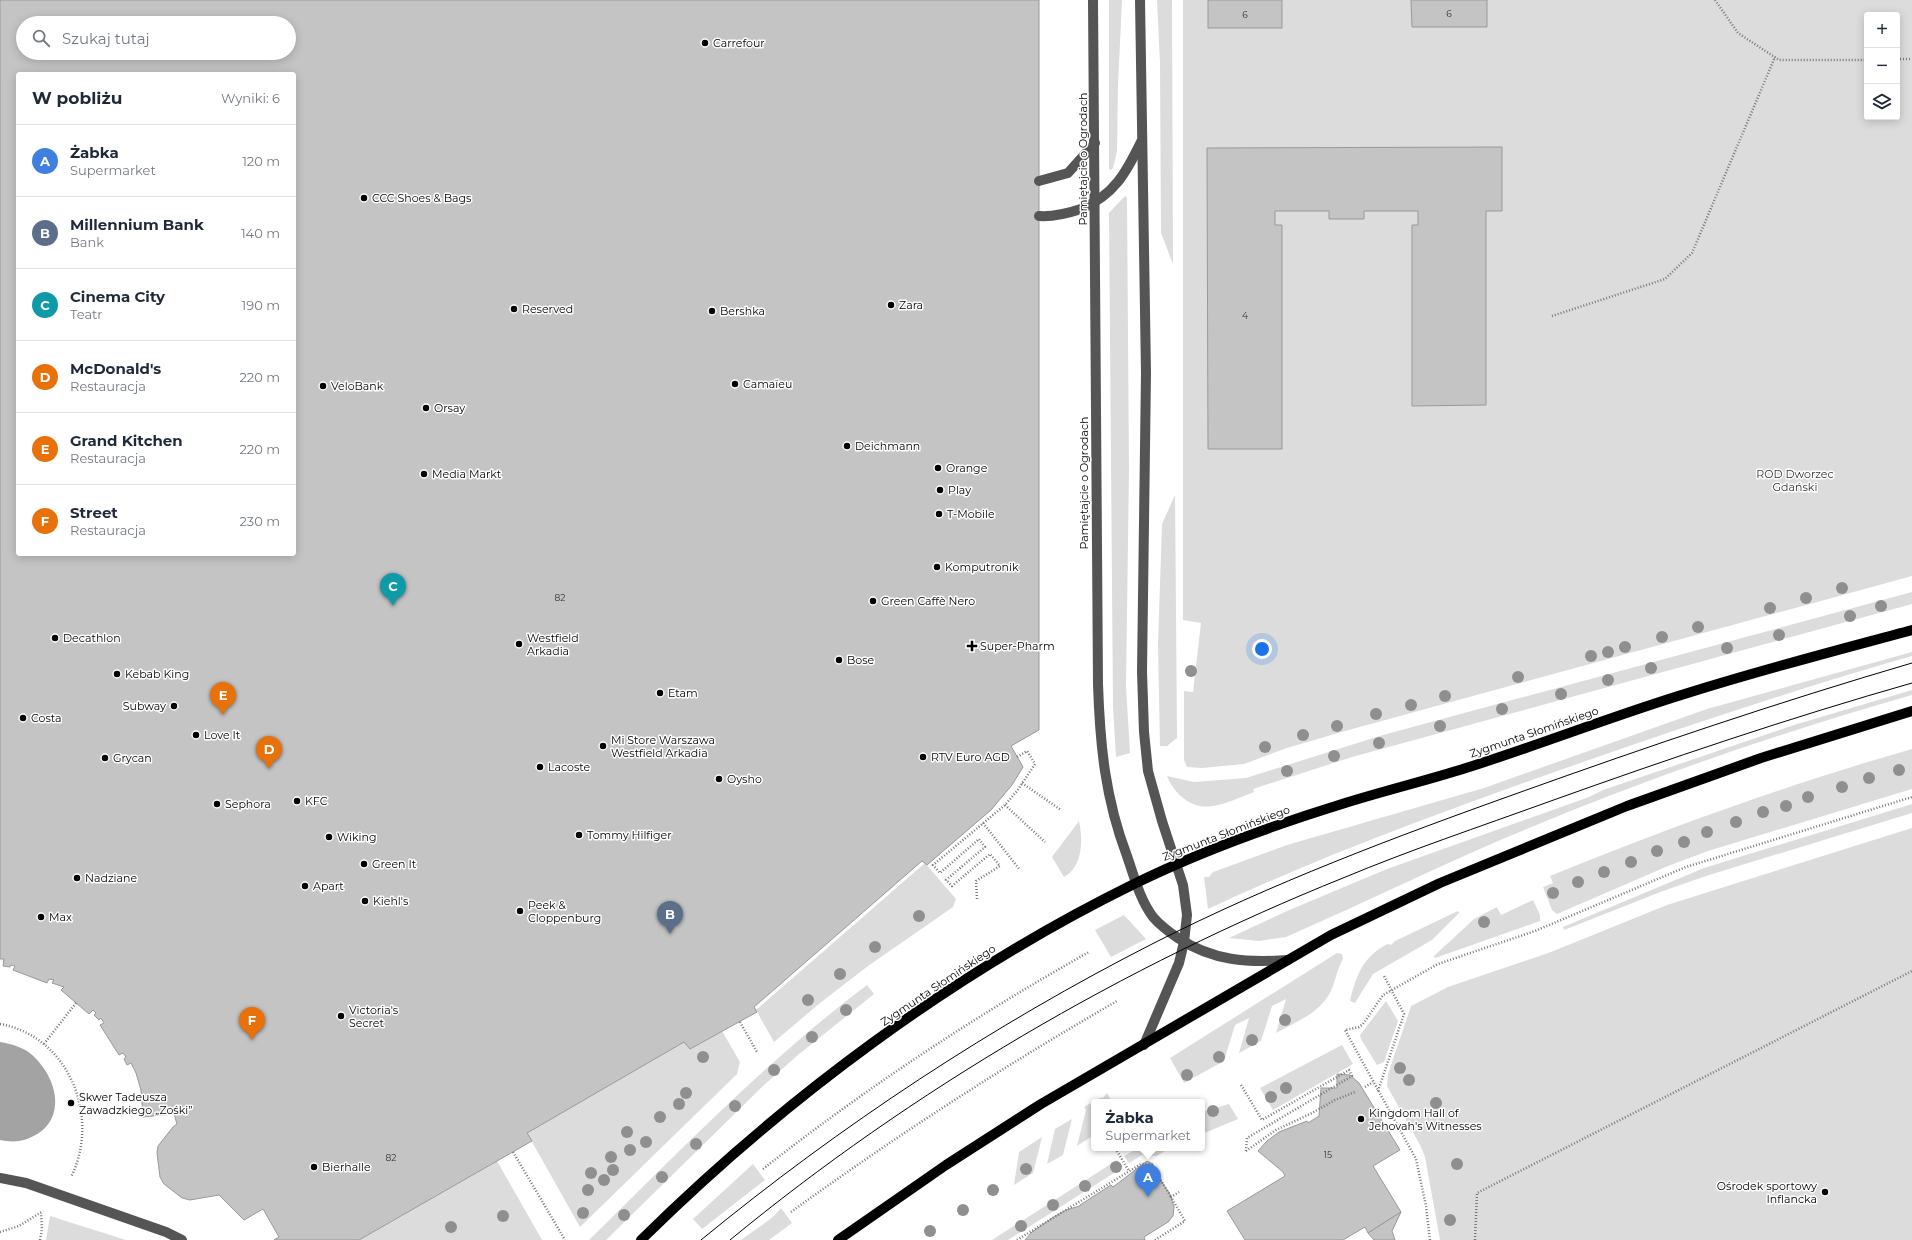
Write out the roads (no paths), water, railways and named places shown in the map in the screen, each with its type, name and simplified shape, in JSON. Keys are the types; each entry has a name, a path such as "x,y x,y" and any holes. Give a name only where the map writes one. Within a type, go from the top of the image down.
{"main road":[{"name":"Zygmunta Słomińskiego","path":"641,1240 778,1117 889,1033 1016,948 1136,883 1176,864 1222,845 1294,819 1488,761 1686,693 1912,630"},
{"path":"838,1240 988,1138 1078,1082 1331,935 1395,904 1494,860 1582,824 1761,758 1912,712"}],"street":[{"name":"Pamiętajcie o Ogrodach","path":"1093,0 1098,684 1101,739 1107,790 1114,818 1136,883 1153,917 1184,942 1204,952 1236,961 1288,960"},
{"path":"1140,0 1146,372 1142,672 1144,732 1148,771 1186,900 1187,915 1184,942 1179,963 1144,1045"},
{"path":"1039,216 1054,217 1095,203 1116,184 1130,164 1142,141"},
{"path":"1039,180 1055,178 1068,173 1095,143"},
{"path":"0,1178 26,1183 166,1232 182,1240"}],"tram line":[{"path":"701,1240 808,1157 863,1117 920,1079 1035,1008 1094,975 1198,921 1243,900 1334,862 1472,810 1616,758 1714,725 1912,663"},
{"path":"730,1240 800,1185 872,1133 946,1083 1023,1036 1101,992 1180,951 1261,913 1419,848 1683,755 1820,710 1912,683"}],"place":[{"name":"Carrefour","path":"705,43"},
{"name":"CCC Shoes & Bags","path":"364,198"},
{"name":"Zara","path":"891,305"},
{"name":"Reserved","path":"514,309"},
{"name":"Bershka","path":"712,311"},
{"name":"Camaïeu","path":"735,384"},
{"name":"VeloBank","path":"323,386"},
{"name":"Orsay","path":"426,408"},
{"name":"Deichmann","path":"847,446"},
{"name":"Orange","path":"938,468"},
{"name":"Media Markt","path":"424,474"},
{"name":"Play","path":"940,490"},
{"name":"T-Mobile","path":"939,514"},
{"name":"Komputronik","path":"937,567"},
{"name":"Green Caffè Nero","path":"873,601"},
{"name":"Cinema City","path":"393,606"},
{"name":"Decathlon","path":"55,638"},
{"name":"Westfield Arkadia","path":"519,644"},
{"name":"Super-Pharm","path":"972,646"},
{"name":"Bose","path":"839,660"},
{"name":"Kebab King","path":"117,674"},
{"name":"Etam","path":"660,693"},
{"name":"Subway","path":"174,706"},
{"name":"Grand Kitchen","path":"223,715"},
{"name":"Costa","path":"23,718"},
{"name":"Love It","path":"196,735"},
{"name":"Mi Store Warszawa Westfield Arkadia","path":"603,746"},
{"name":"RTV Euro AGD","path":"923,757"},
{"name":"Grycan","path":"105,758"},
{"name":"Lacoste","path":"540,767"},
{"name":"McDonald's","path":"269,769"},
{"name":"Oysho","path":"719,779"},
{"name":"KFC","path":"297,801"},
{"name":"Sephora","path":"217,804"},
{"name":"Tommy Hilfiger","path":"579,835"},
{"name":"Wiking","path":"329,837"},
{"name":"Green It","path":"364,864"},
{"name":"Nadziane","path":"77,878"},
{"name":"Apart","path":"305,886"},
{"name":"Kiehl's","path":"365,901"},
{"name":"Peek & Cloppenburg","path":"520,911"},
{"name":"Max","path":"41,917"},
{"name":"Millennium Bank","path":"670,934"},
{"name":"Victoria's Secret","path":"341,1016"},
{"name":"Street","path":"252,1040"},
{"name":"Skwer Tadeusza Zawadzkiego „Zośki”","path":"71,1103"},
{"name":"Kingdom Hall of Jehovah's Witnesses","path":"1361,1119"},
{"name":"Bierhalle","path":"314,1167"},
{"name":"Ośrodek sportowy Inflancka","path":"1825,1192"},
{"name":"Żabka","path":"1148,1197"}],"park label":[{"name":"ROD Dworzec Gdański","path":"1795,480"}]}
